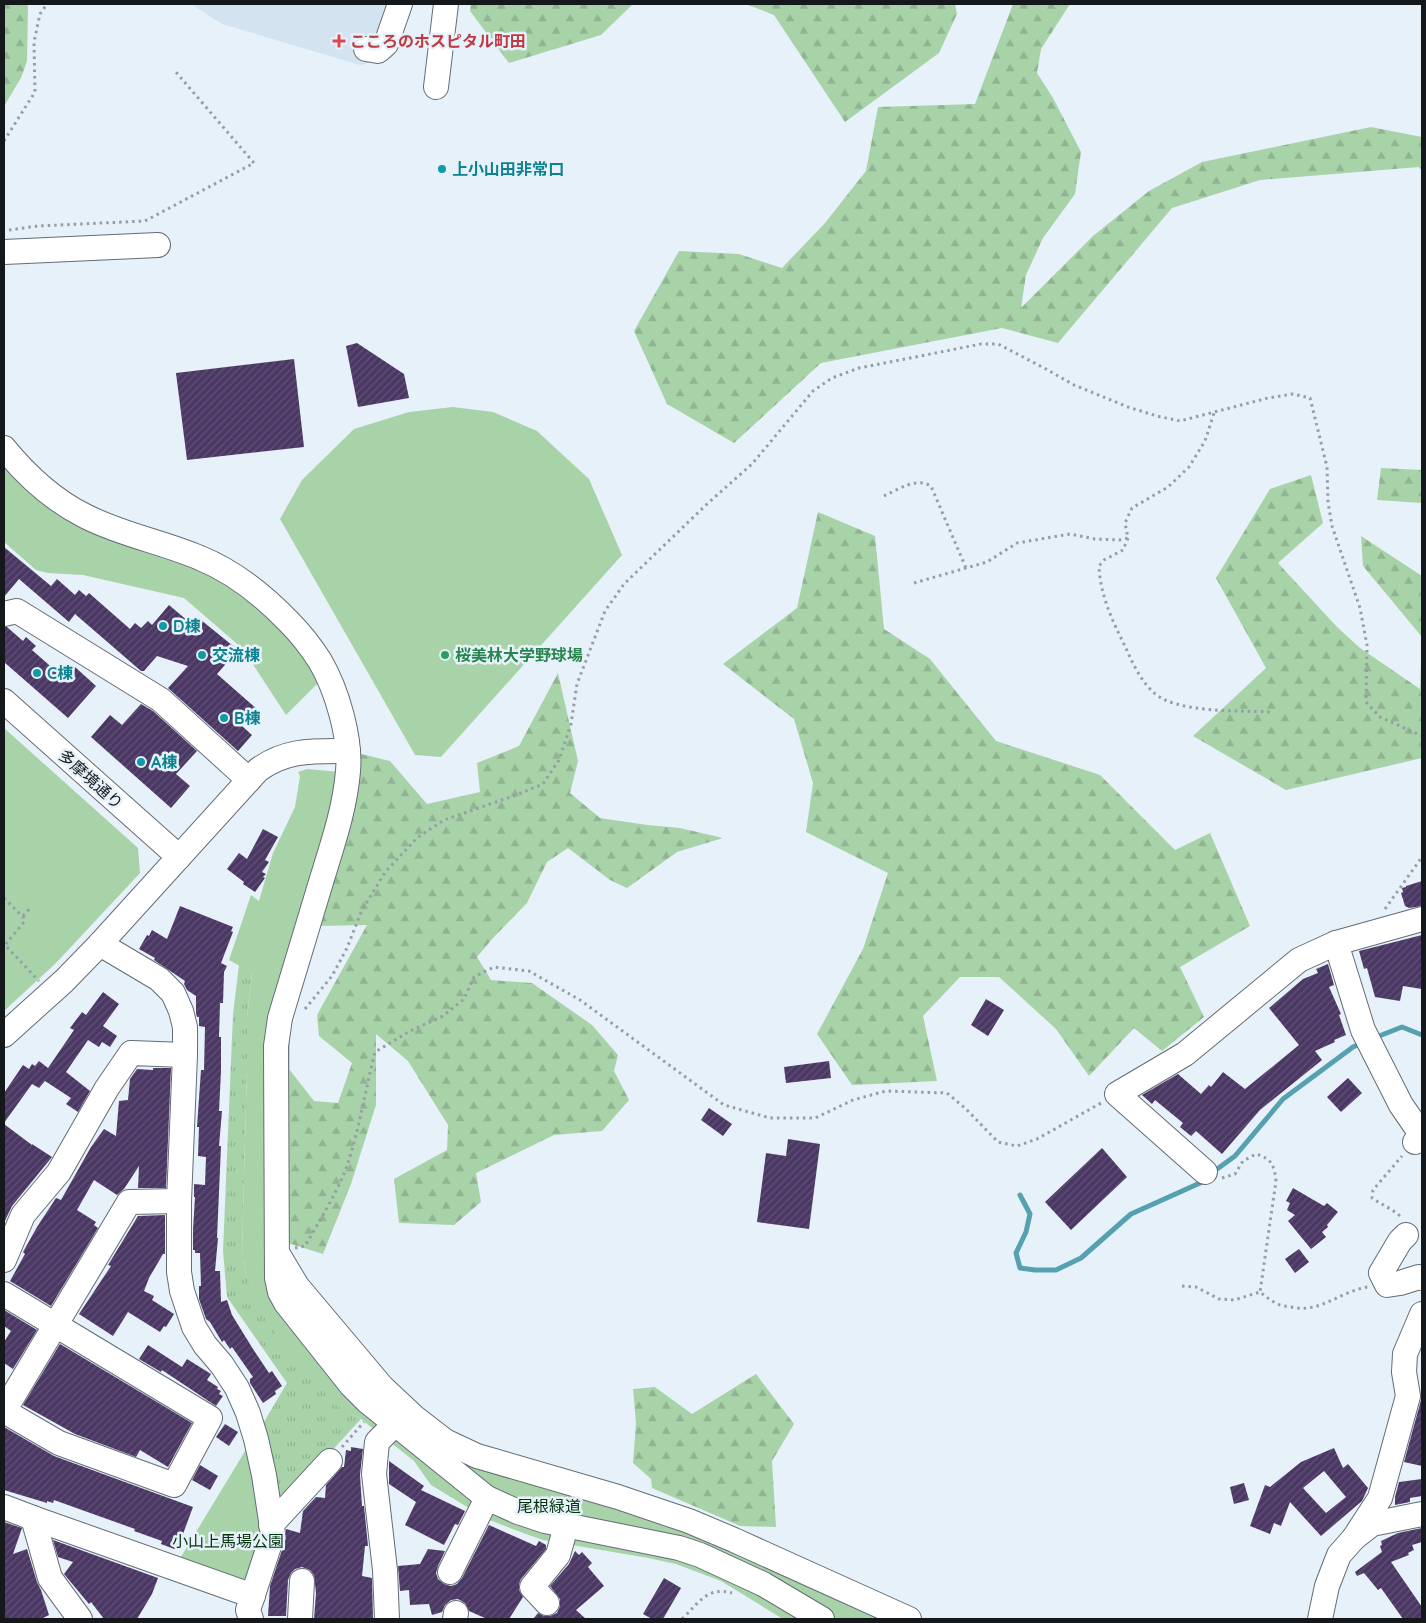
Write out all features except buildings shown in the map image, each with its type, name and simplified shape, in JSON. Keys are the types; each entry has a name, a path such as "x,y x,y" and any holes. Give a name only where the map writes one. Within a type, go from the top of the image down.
{"street":[{"path":"366,49 378,51 386,44 400,4"},
{"path":"436,87 446,4"},
{"path":"4,252 158,245"},
{"path":"4,448 31,478 59,500 84,516 208,561 239,579 264,598 302,636 320,662 330,682 344,726 349,768 343,806 280,1018 275,1059 277,1278 280,1292 286,1303 394,1400 433,1432 459,1448 477,1456 618,1497 689,1521 734,1540 872,1613 909,1619"},
{"path":"4,614 16,611 161,700 249,780"},
{"name":"多摩境通り","path":"4,701 179,857"},
{"path":"4,1035 100,944 249,780 270,761 291,754 348,751"},
{"path":"1205,1172 1117,1094 1185,1054 1299,960 1336,943 1422,919"},
{"path":"1336,943 1363,1030 1401,1105 1421,1134 1415,1142"},
{"path":"4,1507 252,1608 273,1534 264,1474 248,1413 237,1388 194,1327 182,1291 179,1272 185,1027 182,1011 172,993 159,979 100,944"},
{"path":"4,1260 23,1215 59,1172 107,1088 131,1054 185,1056"},
{"path":"4,1294 57,1324 210,1418 174,1485 59,1443 4,1412 57,1324 129,1202 180,1201"},
{"path":"1406,1235 1400,1241 1381,1272 1387,1285 1419,1277 1422,1278"},
{"path":"1320,1619 1327,1586 1339,1555 1354,1538 1380,1498 1408,1396 1404,1372 1405,1354 1422,1314"},
{"path":"329,1341 368,1402 394,1425 487,1498 518,1512 566,1526 679,1548 725,1566 763,1584 822,1619"},
{"path":"387,1619 385,1570 374,1474 377,1442 394,1425"},
{"path":"272,1525 330,1461"},
{"path":"450,1572 458,1540 487,1498"},
{"path":"1354,1538 1372,1524 1422,1514"},
{"path":"32,1518 50,1578 80,1619"},
{"path":"679,1548 687,1535 689,1521"},
{"path":"547,1603 532,1587 558,1555 566,1526"},
{"path":"300,1619 302,1580"}],"path":[{"path":"4,141 35,92 34,42 40,14 46,4"},
{"path":"4,231 38,226 145,220 254,163 174,71"},
{"path":"280,1018 290,1019 300,1015 332,976 347,948 362,910 386,871 418,837 444,820 543,784 560,760 571,724 577,684 605,611 624,584 707,504 752,464 813,391 832,378 860,368 981,344 998,344 1074,386 1157,416 1180,420 1268,398 1293,394 1310,398 1327,467 1328,502 1332,526 1360,608 1367,645 1366,702 1380,717 1422,736"},
{"path":"1214,413 1205,441 1189,467 1168,487 1132,508 1125,523 1128,538 1123,550 1104,560 1099,566 1100,578 1110,616 1140,677 1152,692 1166,701 1191,708 1270,712"},
{"path":"884,496 914,482 925,483 931,486 966,568"},
{"path":"914,583 987,562 1017,543 1070,534 1095,539 1119,540 1128,538"},
{"path":"1384,909 1422,857"},
{"path":"4,898 24,918 24,922 6,945 41,983"},
{"path":"23,916 31,907"},
{"path":"277,1253 305,1246 328,1205 348,1162 361,1118 375,1052 410,1031 442,1016 464,999 474,977 494,967 529,971 580,1000 724,1105 770,1118 815,1118 854,1100 886,1091 947,1093 966,1109 998,1142 1017,1146 1037,1139 1117,1094"},
{"path":"1406,1235 1403,1220 1392,1208 1380,1204 1372,1198 1373,1190 1415,1142"},
{"path":"1205,1172 1222,1178 1235,1174 1243,1161 1256,1154 1267,1157 1274,1167 1276,1181 1260,1292"},
{"path":"1260,1292 1277,1304 1301,1310 1323,1305 1345,1293 1387,1285"},
{"path":"1182,1286 1196,1286 1219,1299 1234,1300 1260,1292"},
{"path":"330,1461 368,1418"},
{"path":"682,1619 710,1592 724,1591 737,1595"}],"shaded area":[{"name":"こころのホスピタル町田","path":"191,4 411,4 392,58 360,65 222,24"}],"green space":[{"path":"4,4 27,4 28,7 27,61 21,78 4,106"},
{"path":"471,4 633,4 601,35 509,63 470,11"},
{"path":"746,4 955,4 957,14 939,53 845,122 774,15"},
{"path":"1013,4 1070,4 1041,49 1037,73 1053,98 1081,152 1075,194 1043,238 1026,275 1021,308 1093,236 1149,191 1202,162 1371,127 1422,137 1422,171 1419,167 1260,180 1172,208 1058,343 1002,328 821,363 734,443 667,404 634,331 679,251 739,254 782,268 825,223 866,171 878,107 975,104"},
{"name":"桜美林大学野球場","path":"453,407 493,412 537,431 589,479 622,555 441,757 415,755 280,519 302,480 354,429 409,412"},
{"path":"4,466 25,489 44,504 81,527 106,538 174,559 229,583 293,640 320,681 286,715 243,649 184,598 83,575 48,573 36,570 4,542"},
{"path":"1381,468 1422,470 1422,503 1377,500"},
{"path":"1311,475 1323,523 1278,563 1337,627 1360,648 1420,689 1422,637 1422,758 1286,790 1193,736 1266,668 1216,578 1270,489"},
{"path":"818,512 875,536 884,629 930,659 996,741 1100,775 1175,850 1210,833 1250,926 1180,967 1204,1017 1162,1051 1134,1028 1089,1076 1056,1029 999,977 960,977 923,1016 937,1081 852,1085 817,1034 863,949 888,873 806,832 813,783 794,719 723,664 797,608"},
{"path":"1361,536 1422,576 1422,637 1363,566"},
{"path":"558,673 578,761 570,793 600,818 680,828 723,838 677,852 627,888 610,880 568,848 547,862 527,903 477,957 491,980 532,983 592,1025 618,1055 614,1071 629,1100 602,1131 554,1135 476,1173 481,1202 454,1225 399,1223 394,1179 447,1150 448,1125 408,1061 376,1034 376,1105 351,1184 323,1254 288,1243 289,1069 314,1101 338,1103 352,1063 319,1036 317,1015 367,925 317,926 357,753 390,761 427,804 480,792 477,763 519,746"},
{"path":"4,728 138,848 140,873 56,963 4,1011"},
{"name":"尾根緑道","path":"307,769 340,772 290,1005 288,1243 290,1258 366,1362 448,1436 742,1536 924,1619 783,1619 721,1581 676,1564 543,1540 487,1519 431,1485 414,1461 361,1419 336,1405 274,1332 258,1308 246,1276 242,1252 247,1017 252,973 229,960 251,895 259,901 273,853 295,807 300,776 298,772"},
{"path":"239,965 252,973 247,1017 242,1252 246,1276 349,1413 361,1419 282,1505 276,1503 261,1427 287,1383 227,1297 223,1251 233,1014"},
{"path":"756,1374 794,1424 772,1461 776,1527 740,1526 652,1488 651,1479 633,1463 636,1423 633,1389 655,1387 692,1414"},
{"name":"小山上馬場公園","path":"250,1443 263,1536 250,1579 242,1583 179,1560"}],"waterway":[{"path":"1374,1038 1402,1027 1422,1035"},
{"path":"1213,1172 1235,1156 1283,1099 1353,1047 1362,1043"},
{"path":"1020,1195 1030,1214 1026,1232 1016,1253 1020,1268 1056,1270 1081,1258 1131,1214 1205,1179"}],"place":[{"name":"こころのホスピタル町田","path":"339,41"},
{"name":"上小山田非常口","path":"442,169"},
{"name":"D棟","path":"163,626"},
{"name":"交流棟","path":"202,655"},
{"name":"桜美林大学野球場","path":"445,655"},
{"name":"C棟","path":"37,673"},
{"name":"B棟","path":"224,718"},
{"name":"A棟","path":"141,762"}]}
